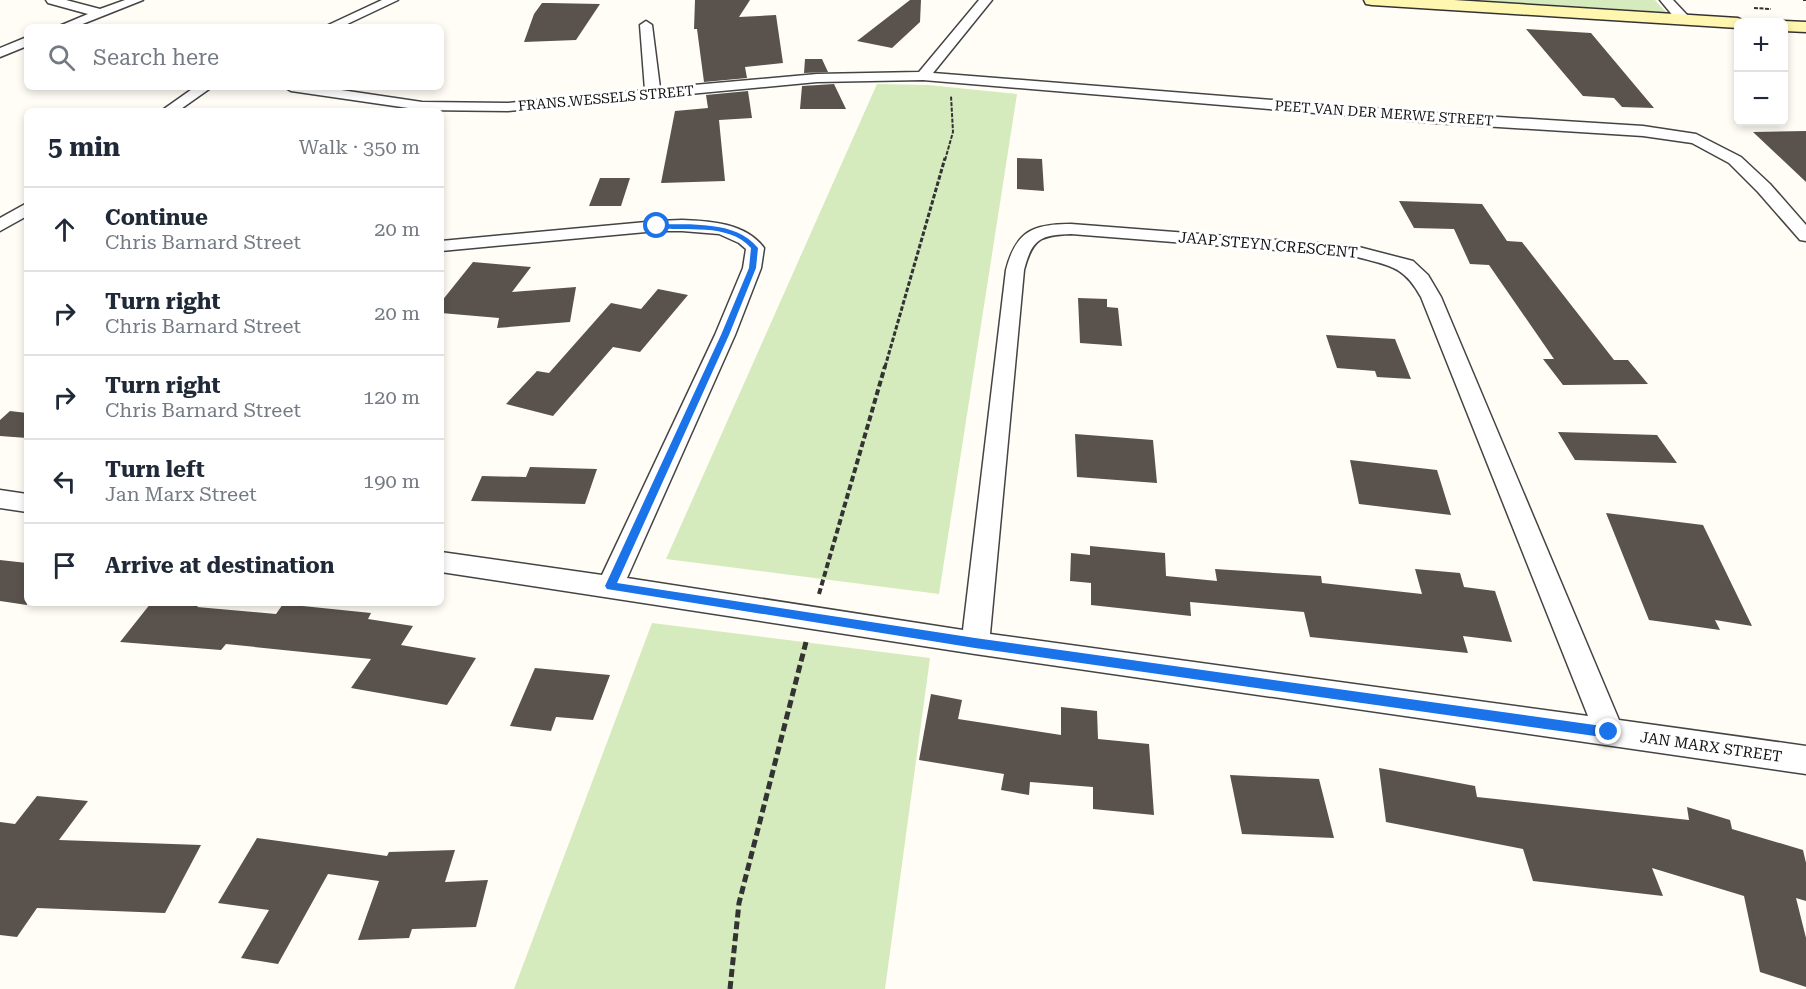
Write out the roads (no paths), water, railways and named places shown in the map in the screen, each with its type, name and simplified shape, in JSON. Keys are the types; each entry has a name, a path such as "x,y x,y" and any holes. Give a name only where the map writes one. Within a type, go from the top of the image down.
{"street":[{"path":"52,0 100,13"},
{"path":"71,24 137,0"},
{"path":"337,24 392,0"},
{"path":"923,76 986,0"},
{"path":"1372,0 1734,23"},
{"path":"1666,0 1684,20"},
{"path":"646,25 653,94"},
{"path":"1788,26 1806,27"},
{"path":"0,53 24,42"},
{"name":"FRANS WESSELS STREET","path":"313,90 443,108 508,107 817,78 923,76"},
{"name":"PEET VAN DER MERWE STREET","path":"923,76 1678,135 1714,147 1735,160 1764,188 1806,236"},
{"path":"173,108 200,90"},
{"path":"0,209 23,210"},
{"path":"0,226 23,210"},
{"path":"444,246 657,226 680,226 711,228 735,234 748,240 755,248 752,268 725,335 610,586"},
{"name":"JAAP STEYN CRESCENT","path":"975,643 1015,270 1019,250 1028,239 1042,232 1071,229 1355,251 1406,265 1421,279 1431,297 1609,732"},
{"path":"0,499 24,503"},
{"name":"JAN MARX STREET","path":"444,562 975,643 1806,760"}]}
